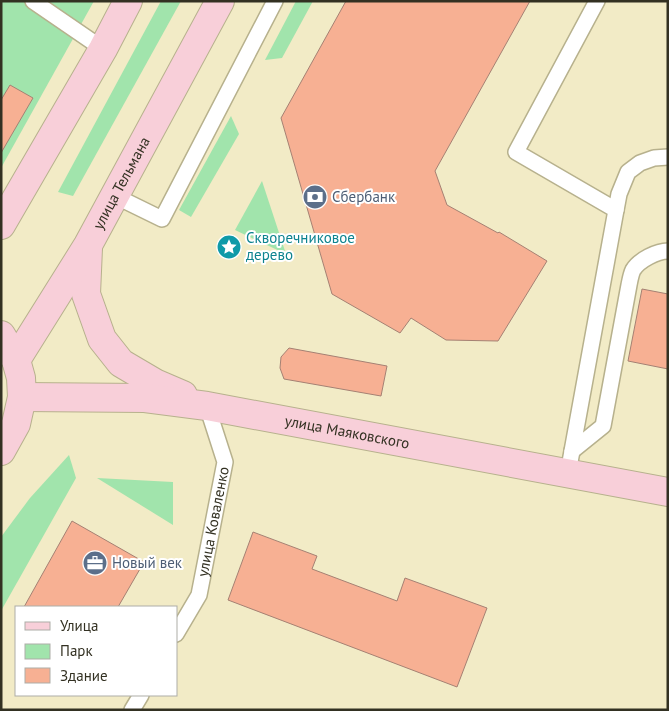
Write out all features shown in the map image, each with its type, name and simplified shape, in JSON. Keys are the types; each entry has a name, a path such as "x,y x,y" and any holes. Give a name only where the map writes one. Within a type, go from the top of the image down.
{"main road":[{"path":"1,224 103,49 128,1"},
{"name":"улица Тельмана","path":"16,360 88,245 220,1"},
{"path":"88,245 86,294 102,339 121,363 155,383 207,406"},
{"path":"1,335 16,360 21,378 22,397 16,424 1,451"},
{"name":"улица Маяковского","path":"22,397 145,398 207,406 570,462 668,492"}],"lane":[{"path":"34,1 103,49"},
{"path":"115,196 162,219 275,1"},
{"path":"597,1 516,152 616,210"},
{"path":"570,462 619,194 628,172 640,163 654,158 668,158"},
{"path":"570,462 602,426 633,269 646,257 668,251"},
{"name":"улица Коваленко","path":"178,631 199,595 225,462 207,406"},
{"path":"132,710 140,696"}],"green space":[{"path":"1,1 94,1 1,168"},
{"path":"161,1 181,1 73,196 58,192"},
{"path":"296,1 313,1 282,58 265,60"},
{"path":"231,116 239,134 191,217 179,210"},
{"path":"262,181 286,254 235,230"},
{"path":"69,455 76,478 1,611 1,537 30,498"},
{"path":"97,478 173,482 173,525"}],"building":[{"path":"346,1 530,1 435,171 447,205 499,232 547,261 498,341 446,340 411,318 400,333 332,294 281,118"},
{"path":"10,85 33,98 1,153 1,100"},
{"path":"642,289 668,294 668,369 628,361"},
{"path":"289,348 387,366 381,396 284,379 280,368 281,357"},
{"path":"72,521 144,562 119,606 25,606"},
{"path":"253,532 317,556 312,569 397,601 405,578 487,608 457,687 228,600"}],"place":[{"name":"Сбербанк","path":"315,197"},
{"name":"Скворечниковое дерево","path":"229,247"},
{"name":"Новый век","path":"95,563"}]}
